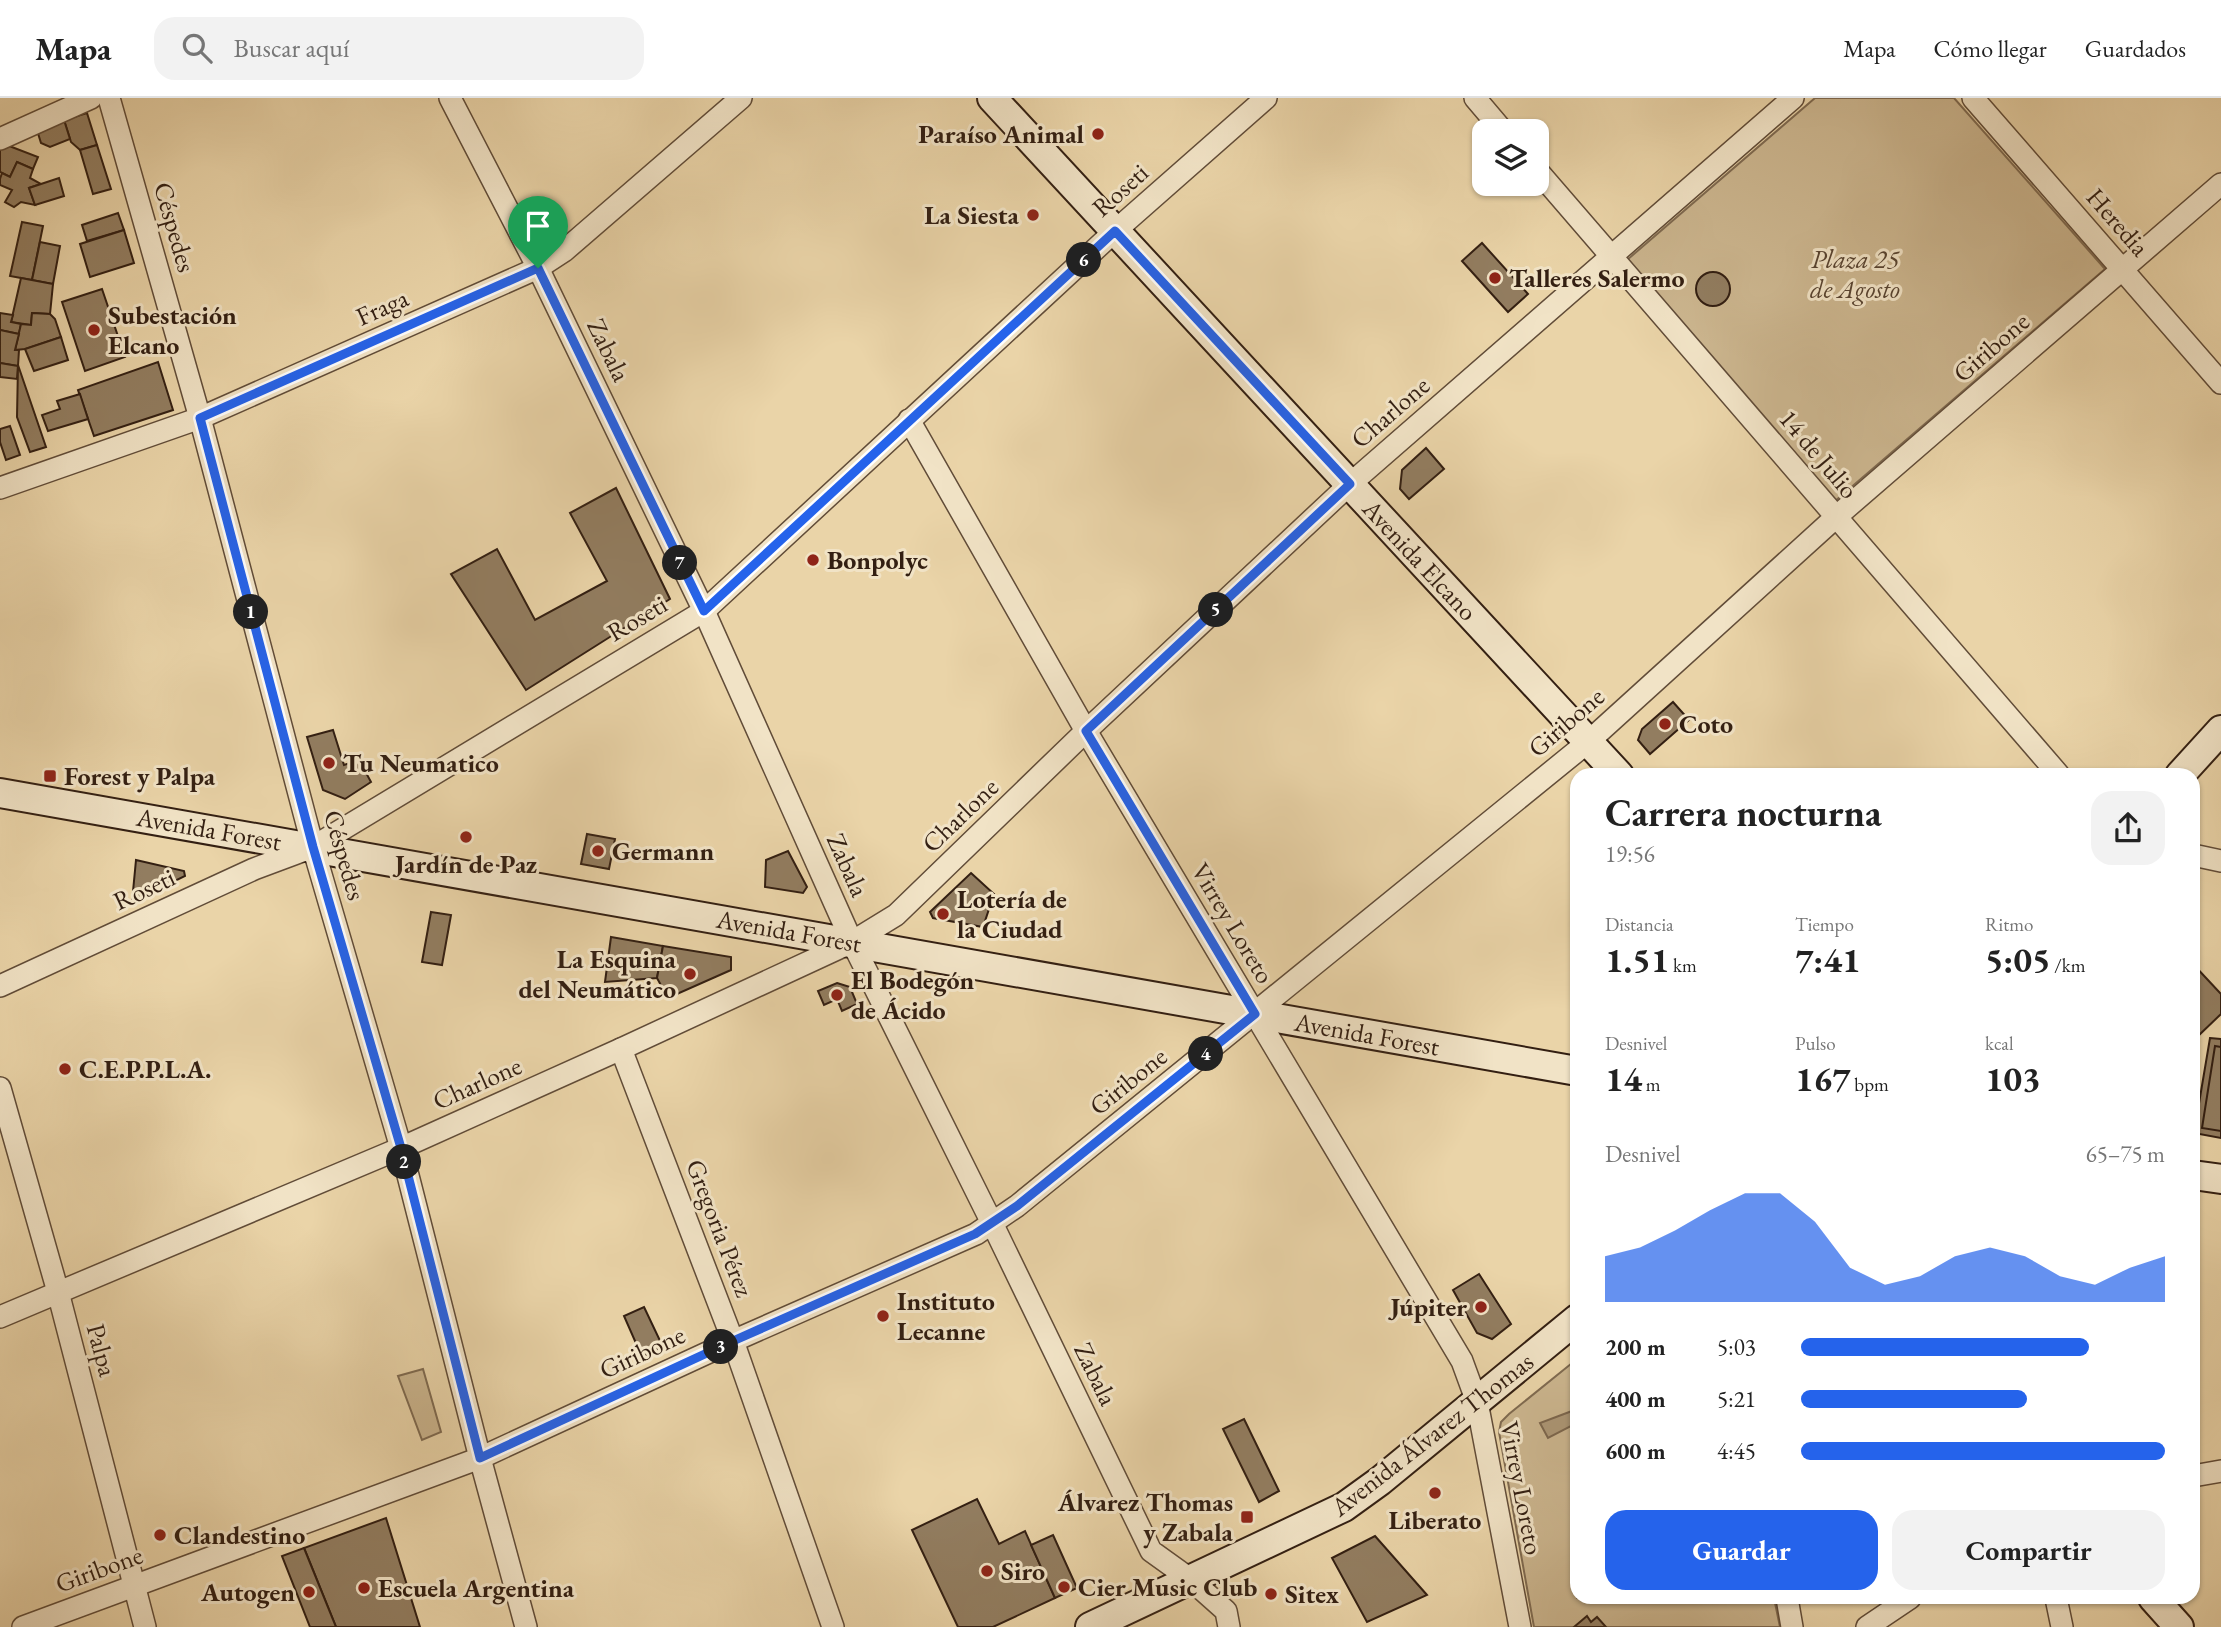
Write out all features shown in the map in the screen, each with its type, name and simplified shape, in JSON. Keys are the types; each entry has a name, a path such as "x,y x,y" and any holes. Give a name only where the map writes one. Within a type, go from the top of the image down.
{"main road":[{"name":"Avenida Elcano","path":"992,98 1612,768"},
{"path":"2186,768 2221,730"},
{"name":"Avenida Forest","path":"0,793 1570,1070"},
{"path":"2200,1176 2221,1180"},
{"name":"Avenida Álvarez Thomas","path":"1090,1627 1345,1507 1570,1325"},
{"path":"2158,1604 2179,1627"}],"street":[{"path":"0,139 91,98"},
{"name":"Céspedes","path":"110,98 200,418 313,847 401,1148 526,1627"},
{"name":"Zabala","path":"450,98 538,268 704,611 852,942 1151,1551 1190,1579 1226,1611 1228,1627"},
{"name":"Fraga","path":"0,488 200,418 538,268 564,251 741,98"},
{"name":"Roseti","path":"0,986 254,869 313,847 704,611 1115,231 1266,98"},
{"path":"1475,98 1493,119"},
{"name":"Charlone","path":"0,1317 401,1148 852,942 896,915 1086,731 1350,484 1793,98"},
{"name":"Heredia","path":"1973,98 2221,383"},
{"name":"14 de Julio","path":"1549,184 2053,768"},
{"name":"Giribone","path":"23,1627 480,1458 733,1341 975,1234 992,1223 1017,1206 1255,1014 1588,742 1836,517 2221,184"},
{"name":"Virrey Loreto","path":"909,420 1086,731 1462,1361 1477,1402 1520,1627"},
{"path":"2200,856 2221,861"},
{"name":"Gregoria Pérez","path":"621,1049 733,1341 833,1627"},
{"name":"Palpa","path":"0,1087 58,1292 145,1627"},
{"path":"2200,1475 2221,1471"},
{"path":"1788,1604 1792,1627"},
{"path":"1867,1627 1901,1604"},
{"path":"2057,1604 2062,1627"}],"green space":[{"name":"Plaza 25 de Agosto","path":"1815,98 1954,98 2105,269 1834,502 1627,260"},
{"path":"1570,1365 1570,1604 1775,1604 1780,1627 1534,1627 1499,1432 1501,1422"},
{"path":"423,1369 441,1432 422,1440 398,1376"}],"shaded area":[{"path":"1570,1412 1570,1427 1548,1438 1540,1423"}],"building":[{"path":"87,113 97,145 80,150 71,142 64,120"},
{"path":"64,120 70,139 50,147 41,143 37,130"},
{"path":"4,144 38,157 33,169 17,162 10,177 0,172 0,147"},
{"path":"97,145 111,189 93,194 80,150"},
{"path":"17,162 33,169 30,178 41,184 29,188 35,205 21,202 14,207 5,202 12,190 0,185 0,179 2,173 10,177"},
{"path":"59,178 64,196 35,205 29,188"},
{"path":"118,213 124,230 87,241 82,225"},
{"path":"22,222 43,226 32,280 10,276"},
{"path":"124,230 134,263 90,277 80,244"},
{"path":"40,242 60,246 53,284 32,280"},
{"name":"Talleres Salermo","path":"1482,243 1528,294 1508,312 1462,261"},
{"path":"1713,272 1725,277 1730,289 1725,301 1713,306 1701,301 1696,289 1701,277"},
{"path":"21,278 53,284 50,314 32,313 31,325 11,322"},
{"name":"Subestación Elcano","path":"102,289 125,357 85,371 62,302"},
{"path":"0,313 13,315 11,322 21,324 19,334 0,330"},
{"path":"32,313 50,314 55,319 61,337 15,350 21,324 31,325"},
{"path":"0,330 19,334 15,350 19,350 18,366 0,363"},
{"path":"61,337 68,360 34,371 25,349"},
{"path":"158,362 173,410 94,436 78,390"},
{"path":"0,363 18,366 17,379 0,377"},
{"path":"18,365 46,447 30,452 17,417"},
{"path":"80,394 88,419 48,431 42,415 60,409 57,401"},
{"path":"10,426 20,455 6,460 0,442 0,429"},
{"path":"1426,448 1444,469 1409,499 1400,489 1402,470"},
{"path":"616,488 670,599 526,690 451,574 497,549 535,620 607,581 570,513"},
{"name":"Coto","path":"1673,702 1689,720 1650,754 1638,740 1642,729"},
{"name":"Tu Neumatico","path":"333,730 344,765 359,760 371,782 345,799 323,790 307,737"},
{"name":"Germann","path":"587,834 615,839 609,869 581,864"},
{"path":"788,851 807,887 803,893 765,887 766,860"},
{"path":"136,860 184,871 185,876 132,902"},
{"path":"971,873 994,894 983,927 933,918 930,912"},
{"path":"431,912 451,915 442,965 422,962"},
{"path":"611,937 663,946 657,978 605,982"},
{"name":"La Esquina del Neumático","path":"663,946 731,957 731,970 668,998 657,978"},
{"path":"2200,972 2221,994 2221,1014 2200,1034"},
{"name":"El Bodegón de Ácido","path":"837,983 850,987 857,1004 842,1011 837,999 824,1005 818,991"},
{"path":"2210,1038 2221,1039 2221,1138 2200,1134 2200,1097"},
{"path":"2215,1046 2221,1047 2221,1131 2202,1128"},
{"name":"Júpiter","path":"1479,1274 1511,1324 1492,1339 1477,1333 1453,1290"},
{"path":"644,1307 663,1347 642,1357 624,1316"},
{"path":"1244,1419 1279,1491 1259,1502 1223,1429"},
{"name":"Siro","path":"977,1499 999,1544 1025,1531 1055,1598 993,1627 958,1627 912,1530"},
{"name":"Escuela Argentina","path":"386,1518 420,1627 336,1627 304,1548"},
{"path":"1053,1535 1077,1588 1055,1598 1031,1545"},
{"path":"1375,1536 1427,1595 1367,1622 1332,1558"},
{"name":"Autogen","path":"304,1548 336,1627 310,1627 282,1556"},
{"path":"1587,1616 1591,1622 1597,1617 1606,1627 1574,1627"}],"place":[{"name":"Paraíso Animal","path":"1098,134"},
{"name":"La Siesta","path":"1033,215"},
{"name":"Talleres Salermo","path":"1495,278"},
{"name":"Subestación Elcano","path":"94,330"},
{"name":"Bonpolyc","path":"813,560"},
{"name":"Coto","path":"1665,724"},
{"name":"Tu Neumatico","path":"329,763"},
{"name":"Forest y Palpa","path":"50,776"},
{"name":"Jardín de Paz","path":"466,837"},
{"name":"Germann","path":"598,851"},
{"name":"Lotería de la Ciudad","path":"943,914"},
{"name":"La Esquina del Neumático","path":"690,974"},
{"name":"El Bodegón de Ácido","path":"837,995"},
{"name":"C.E.P.P.L.A.","path":"65,1069"},
{"name":"Júpiter","path":"1481,1307"},
{"name":"Instituto Lecanne","path":"883,1316"},
{"name":"Liberato","path":"1435,1493"},
{"name":"Álvarez Thomas y Zabala","path":"1247,1517"},
{"name":"Clandestino","path":"160,1535"},
{"name":"Siro","path":"987,1571"},
{"name":"Cier Music Club","path":"1064,1587"},
{"name":"Escuela Argentina","path":"364,1588"},
{"name":"Autogen","path":"309,1592"},
{"name":"Sitex","path":"1271,1594"}],"route":[{"path":"1115,231 1350,484 1086,731 1255,1014 1017,1206 975,1234 733,1341 480,1458 401,1148 313,847 200,418 538,268 704,611 1115,231"}]}
